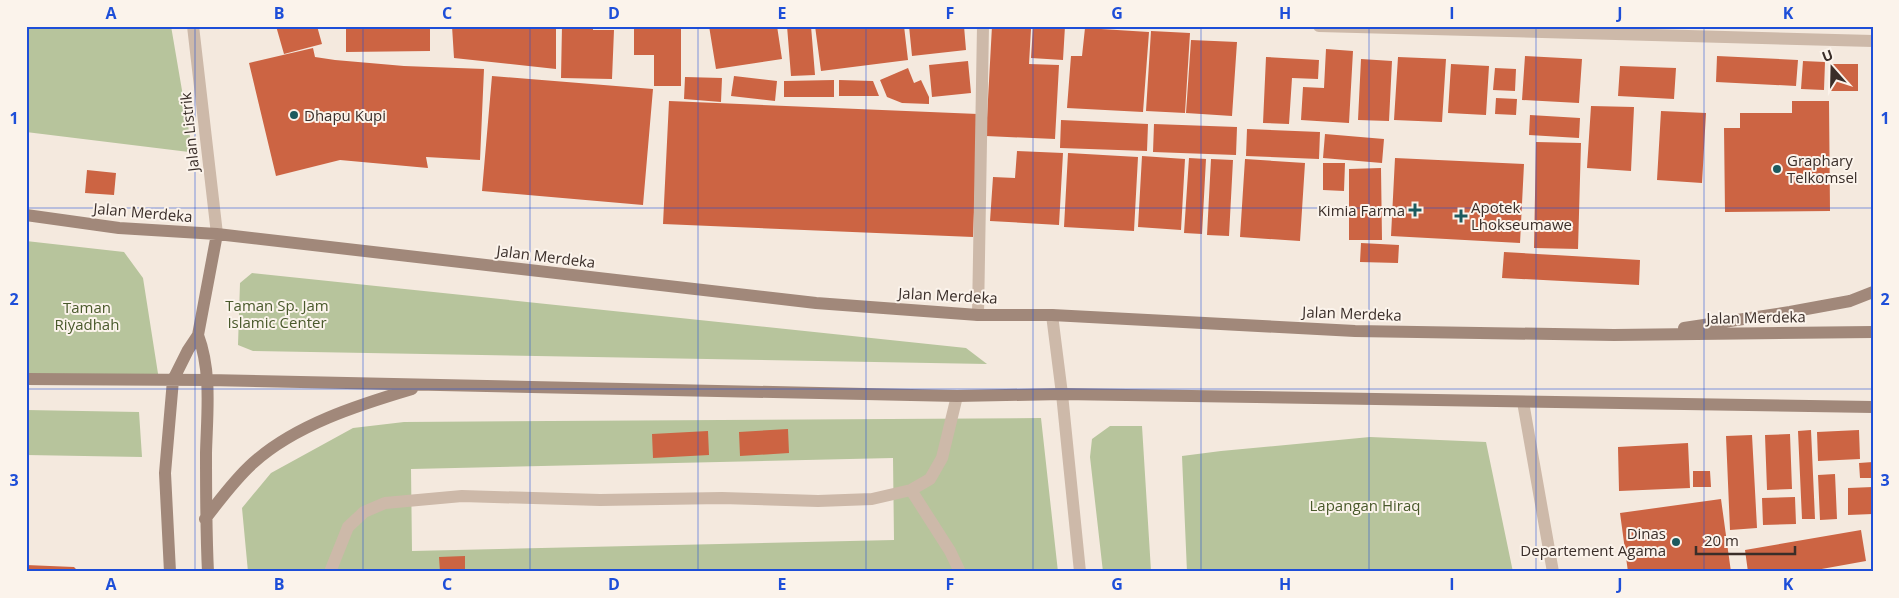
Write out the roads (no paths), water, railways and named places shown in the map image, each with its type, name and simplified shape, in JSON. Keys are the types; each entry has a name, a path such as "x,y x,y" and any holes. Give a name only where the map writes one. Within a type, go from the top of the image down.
{"main road":[{"name":"Jalan Merdeka","path":"26,215 119,228 217,234 816,303 978,315 1052,315 1355,331 1614,336 1873,332"},
{"path":"170,572 165,473 174,380 188,350 198,335 217,234"},
{"path":"1614,336 1726,323 1850,301 1873,292"},
{"path":"198,335 208,380 205,519 208,572"},
{"path":"26,378 208,380 957,396 1062,394 1873,407"},
{"path":"205,519 234,481 254,462 281,443 314,424 357,405 424,385"}],"street":[{"name":"Jalan Listrik","path":"193,26 217,234"},
{"path":"978,315 983,26"},
{"path":"1319,26 1873,41"},
{"path":"1052,315 1080,572"},
{"path":"330,572 348,527 364,512 385,503 462,496 600,500 722,498 818,501 872,499 911,490 930,479 942,458 957,396"},
{"path":"1523,402 1554,572"},
{"path":"911,490 950,551 960,572"}],"place":[{"name":"Dhapu Kupi","path":"294,115"},
{"name":"Graphary Telkomsel","path":"1777,169"},
{"name":"Kimia Farma","path":"1415,210"},
{"name":"Apotek Lhokseumawe","path":"1461,216"},
{"name":"Dinas Departement Agama","path":"1676,542"}],"park label":[{"name":"Taman Sp. Jam Islamic Center","path":"277,314"},
{"name":"Taman Riyadhah","path":"87,316"},
{"name":"Lapangan Hiraq","path":"1365,505"}]}
